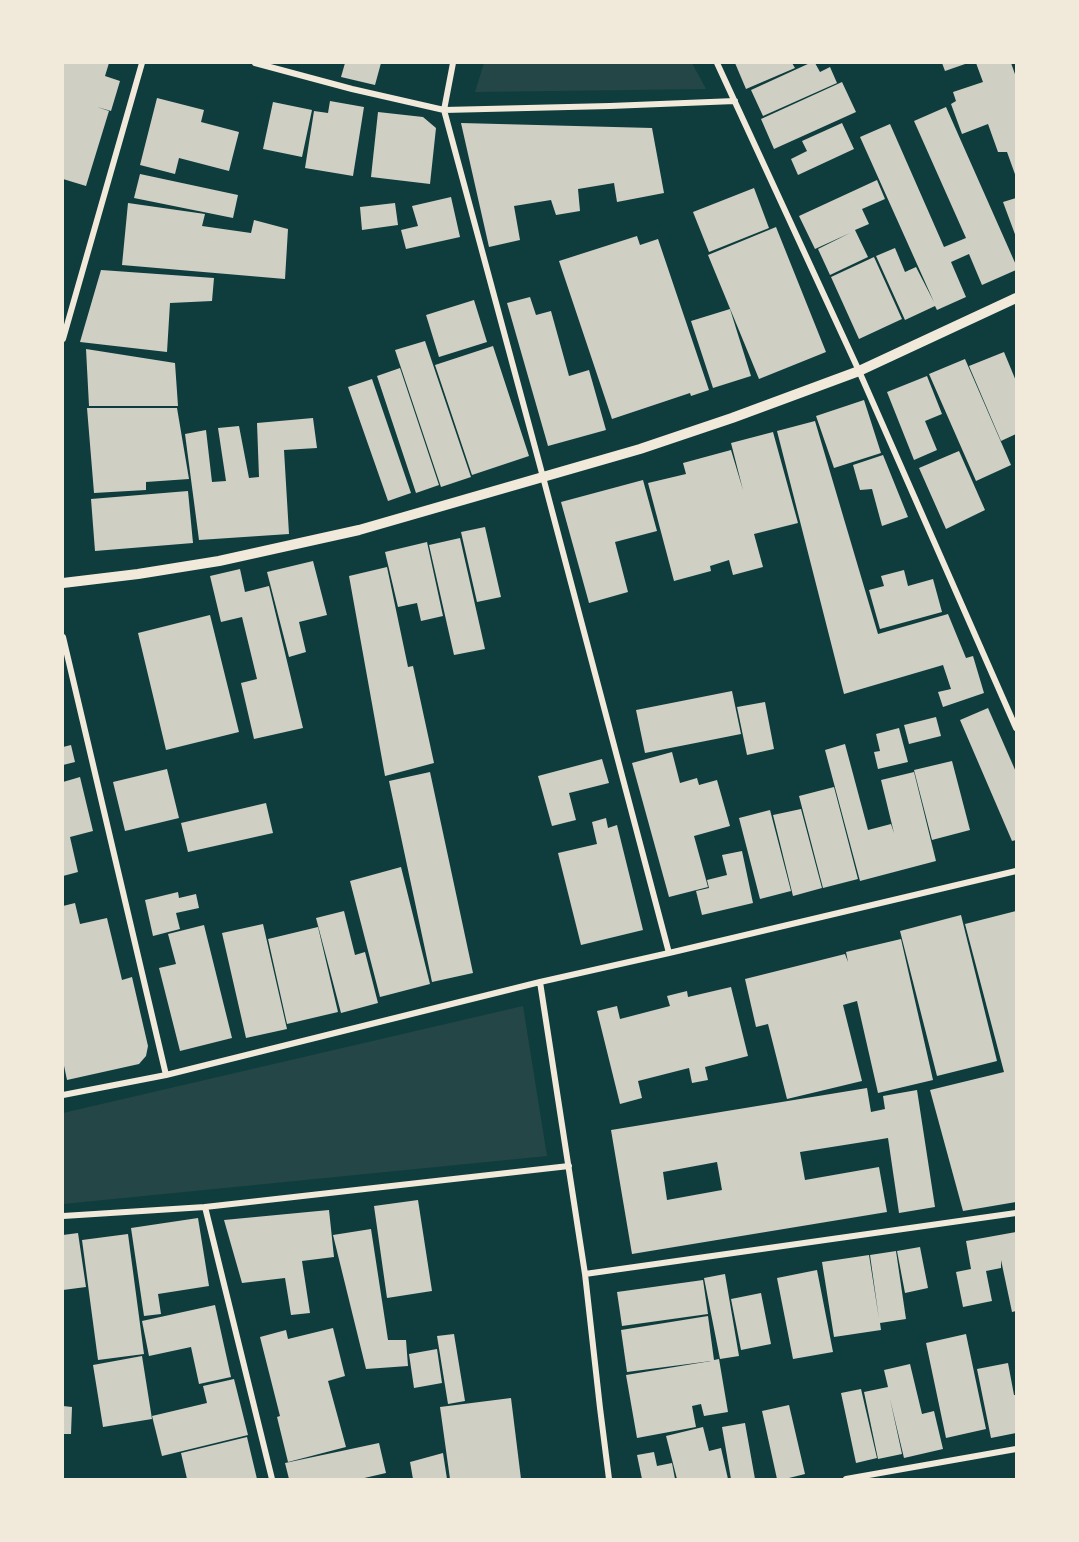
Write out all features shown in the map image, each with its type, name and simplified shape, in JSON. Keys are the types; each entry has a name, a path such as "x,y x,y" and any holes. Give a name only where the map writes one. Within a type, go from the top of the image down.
{"street":[{"path":"63,339 142,63"},
{"path":"255,63 352,89 444,110 735,101"},
{"path":"453,63 444,110 669,953"},
{"path":"717,63 859,371 1016,728"},
{"path":"63,583 219,561 359,530 640,449 859,371 1016,298"},
{"path":"63,637 166,1075"},
{"path":"63,1095 166,1075 540,982 1016,871"},
{"path":"540,982 585,1274 609,1479"},
{"path":"63,1216 205,1206 569,1166"},
{"path":"205,1206 272,1479"},
{"path":"585,1274 1016,1213"},
{"path":"846,1479 1016,1449"}],"shaded area":[{"path":"484,63 692,63 706,89 475,92"},
{"path":"523,1006 547,1156 63,1204 63,1113"}],"building":[{"path":"63,63 109,63 105,76 120,81 111,111 97,107 109,111 86,186 63,179"},
{"path":"345,63 381,63 375,85 341,77"},
{"path":"735,63 792,63 795,68 746,89"},
{"path":"810,63 815,63 820,72 830,67 837,83 763,116 751,90"},
{"path":"942,63 968,63 945,71"},
{"path":"976,63 1011,63 1016,77 1016,177 1007,152 998,152 988,124 962,134 951,104 956,101 953,92 983,82"},
{"path":"842,82 856,112 774,149 761,119"},
{"path":"157,98 204,110 201,122 239,132 229,171 179,158 175,174 140,165"},
{"path":"330,101 364,107 353,176 305,168 314,111 328,113"},
{"path":"273,102 312,110 302,157 263,149"},
{"path":"946,107 1016,265 1016,270 982,285 969,254 951,262 966,297 937,310 935,306 905,320 876,256 895,248 905,272 916,267 934,302 860,137 890,124 944,247 966,238 914,121"},
{"path":"378,112 423,117 436,128 430,184 371,177"},
{"path":"461,123 652,128 664,193 617,202 614,183 578,189 580,211 556,215 551,200 514,206 520,240 489,247"},
{"path":"842,123 854,149 798,175 791,159 807,151 802,141"},
{"path":"140,174 238,195 233,218 134,198"},
{"path":"877,180 885,199 862,209 869,224 855,230 868,257 830,275 818,249 850,233 815,249 799,216"},
{"path":"754,188 769,228 709,252 693,212"},
{"path":"451,197 460,237 406,249 401,230 418,226 412,206"},
{"path":"1016,198 1016,237 1003,202"},
{"path":"128,203 205,214 202,226 251,233 254,220 288,229 285,279 122,265"},
{"path":"395,203 398,225 362,230 360,207"},
{"path":"776,227 826,352 759,379 708,255"},
{"path":"637,236 640,245 658,239 709,390 691,396 690,393 612,419 559,261"},
{"path":"874,257 902,319 859,339 831,277"},
{"path":"101,270 214,278 212,301 170,303 167,352 80,342"},
{"path":"530,297 536,315 551,311 569,376 589,370 606,430 548,446 507,303"},
{"path":"474,300 487,342 439,357 426,315"},
{"path":"730,309 751,376 713,388 691,321"},
{"path":"425,341 471,477 441,487 395,350"},
{"path":"493,346 529,456 472,475 435,365"},
{"path":"86,349 175,363 178,406 89,406"},
{"path":"1004,352 1016,381 1016,434 1001,441 969,366"},
{"path":"965,359 1011,465 976,481 929,374"},
{"path":"400,368 439,485 416,493 377,376"},
{"path":"927,376 942,414 925,421 937,450 914,460 887,392"},
{"path":"372,379 411,493 388,501 348,387"},
{"path":"864,400 881,453 834,468 816,416"},
{"path":"87,408 177,408 189,479 146,482 146,490 94,493"},
{"path":"313,418 317,448 284,450 289,534 199,540 185,434 206,430 212,482 226,481 218,428 239,426 249,478 259,477 257,423"},
{"path":"815,421 878,634 948,614 966,658 973,656 984,693 943,707 938,692 951,689 943,665 844,694 777,431"},
{"path":"773,432 798,523 754,534 763,567 733,575 729,560 710,566 711,571 674,581 648,483 686,474 683,463 731,450 743,490 731,443"},
{"path":"959,451 985,510 946,529 919,468"},
{"path":"883,455 908,517 882,526 872,489 860,490 853,465"},
{"path":"643,480 657,531 615,542 628,592 589,603 561,502"},
{"path":"188,491 193,543 95,551 91,499"},
{"path":"485,527 501,597 477,602 461,532"},
{"path":"460,538 485,649 454,655 429,545"},
{"path":"427,542 443,616 421,621 417,603 398,607 385,552"},
{"path":"313,561 327,615 299,622 306,652 289,657 267,572"},
{"path":"387,567 408,667 413,666 434,763 385,776 349,576"},
{"path":"240,569 245,592 269,586 303,728 254,739 241,683 257,679 242,617 221,622 210,576"},
{"path":"904,570 908,586 933,579 942,612 880,629 869,590 884,586 881,576"},
{"path":"210,615 239,732 166,750 138,633"},
{"path":"732,691 741,734 645,753 636,710"},
{"path":"765,702 774,749 747,755 737,707"},
{"path":"988,708 1016,772 1016,840 1012,841 960,720"},
{"path":"936,717 941,736 909,744 904,725"},
{"path":"899,728 908,762 878,769 874,752 880,751 876,734"},
{"path":"845,744 868,830 891,824 894,833 881,780 914,772 936,861 860,881 825,750"},
{"path":"71,745 75,762 63,765 63,747"},
{"path":"672,752 680,783 697,778 699,785 717,780 730,826 694,836 708,887 669,897 632,763"},
{"path":"602,759 609,783 569,793 576,820 552,826 538,776"},
{"path":"952,761 970,830 932,840 914,770"},
{"path":"167,769 179,818 125,831 113,782"},
{"path":"430,772 473,973 432,982 389,781"},
{"path":"80,777 93,831 70,837 78,872 63,876 63,782"},
{"path":"834,787 858,879 823,888 799,796"},
{"path":"266,803 273,833 188,852 181,823"},
{"path":"801,809 822,888 793,896 773,815"},
{"path":"770,810 791,891 760,899 739,818"},
{"path":"606,818 608,828 617,825 643,930 581,945 558,853 597,844 592,822"},
{"path":"742,851 753,903 702,915 696,891 709,888 707,880 727,875 722,855"},
{"path":"401,867 430,984 380,997 350,881"},
{"path":"178,892 179,898 196,894 199,908 176,913 180,929 153,936 145,900"},
{"path":"75,903 80,924 107,918 122,980 132,977 148,1046 146,1056 139,1064 67,1080 63,1061 63,906"},
{"path":"344,911 355,955 365,952 378,1003 341,1013 316,918"},
{"path":"1016,911 1016,1202 963,1211 930,1090 1004,1072 965,924"},
{"path":"961,915 997,1061 937,1076 900,931"},
{"path":"263,924 287,1029 246,1038 222,933"},
{"path":"204,925 232,1038 180,1051 159,968 176,964 168,934"},
{"path":"318,927 338,1012 287,1024 268,939"},
{"path":"901,939 933,1080 878,1093 857,1001 843,1005 862,1081 787,1099 768,1024 756,1027 745,979 845,954 848,962 846,952"},
{"path":"731,987 748,1056 705,1067 708,1080 692,1083 689,1068 638,1081 642,1098 620,1104 597,1011 617,1006 620,1019 670,1006 667,996 687,991 688,997"},
{"path":"867,1088 871,1112 885,1109 883,1096 917,1090 935,1207 899,1213 888,1138 800,1152 805,1180 879,1167 887,1212 632,1254 611,1130","holes":["717,1162 722,1190 667,1200 663,1172"]},
{"path":"418,1200 432,1291 387,1298 374,1206"},
{"path":"329,1210 334,1257 302,1261 310,1313 291,1315 285,1278 242,1283 224,1220"},
{"path":"198,1218 209,1286 158,1294 161,1314 144,1316 131,1228"},
{"path":"371,1229 388,1340 406,1340 408,1366 366,1369 333,1235"},
{"path":"1016,1232 1016,1311 1012,1312 1001,1260 1001,1268 986,1271 992,1301 963,1307 956,1272 971,1269 966,1241"},
{"path":"78,1233 86,1287 63,1290 63,1235"},
{"path":"128,1234 144,1354 98,1360 82,1240"},
{"path":"920,1247 928,1288 905,1293 897,1251"},
{"path":"896,1251 906,1319 880,1323 881,1330 834,1337 822,1262 869,1255 879,1319 870,1255"},
{"path":"817,1270 833,1352 793,1359 777,1278"},
{"path":"725,1274 739,1356 720,1359 704,1278"},
{"path":"703,1280 708,1314 622,1326 617,1292"},
{"path":"761,1293 771,1344 741,1350 731,1299"},
{"path":"215,1305 231,1377 199,1384 191,1347 149,1356 142,1321"},
{"path":"708,1316 714,1360 719,1359 728,1412 704,1416 701,1404 692,1406 696,1427 637,1438 626,1375 711,1361 627,1372 621,1330"},
{"path":"333,1328 345,1376 328,1381 346,1447 288,1462 277,1417 280,1416 260,1337 286,1330 288,1339"},
{"path":"454,1334 465,1401 448,1404 437,1336"},
{"path":"966,1334 986,1429 946,1438 926,1343"},
{"path":"437,1349 442,1383 414,1388 409,1354"},
{"path":"142,1356 152,1419 103,1427 93,1365"},
{"path":"1008,1363 1014,1395 1016,1395 1016,1433 991,1438 977,1369"},
{"path":"910,1364 922,1414 934,1411 943,1449 904,1458 890,1399 902,1454 878,1459 864,1392 888,1387 884,1370"},
{"path":"234,1379 248,1435 162,1456 152,1416 207,1403 203,1386"},
{"path":"861,1389 877,1458 856,1463 841,1393"},
{"path":"511,1398 521,1479 450,1479 440,1407"},
{"path":"789,1405 805,1474 777,1479 762,1411"},
{"path":"63,1406 72,1407 71,1434 63,1434"},
{"path":"745,1423 755,1479 731,1479 722,1427"},
{"path":"703,1427 709,1451 721,1448 728,1479 677,1479 666,1436"},
{"path":"247,1437 257,1479 187,1479 181,1453"},
{"path":"379,1443 386,1473 360,1479 289,1479 285,1463"},
{"path":"654,1452 657,1466 672,1463 675,1479 642,1479 637,1455"},
{"path":"443,1453 447,1479 413,1479 410,1462"}]}
